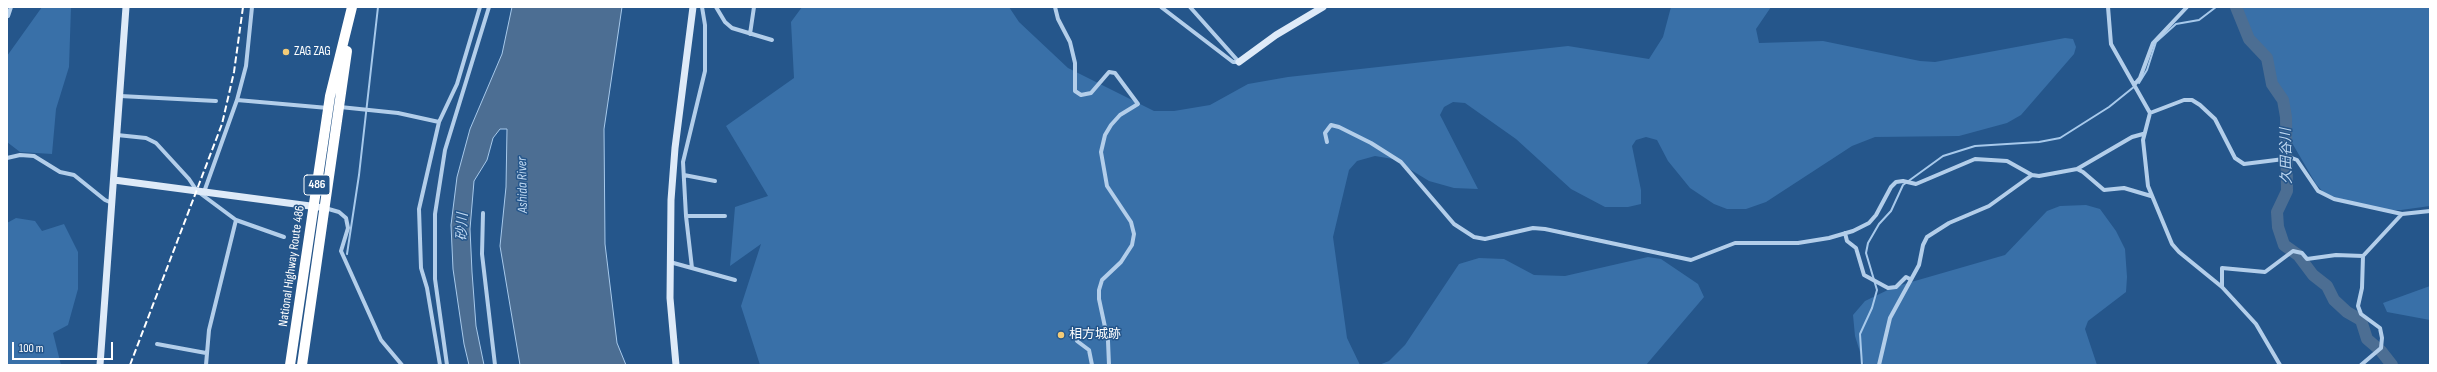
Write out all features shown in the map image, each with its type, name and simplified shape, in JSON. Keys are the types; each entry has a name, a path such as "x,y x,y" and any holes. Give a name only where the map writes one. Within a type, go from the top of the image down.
{"highway":[{"name":"National Highway Route 486","path":"302,365 353,7"},
{"name":"National Highway Route 486","path":"290,365 328,108 353,7"}],"street":[{"path":"8,16 11,7"},
{"path":"100,365 126,7"},
{"path":"200,192 237,100 246,66 252,7"},
{"path":"440,365 427,288 421,268 419,209 439,122 457,84 480,7"},
{"path":"448,365 435,279 435,214 445,150 489,7"},
{"path":"676,365 670,261 675,148 693,7"},
{"path":"692,268 686,216 683,162 705,71 705,25 702,7"},
{"path":"716,7 725,22 732,28 772,40"},
{"path":"750,34 754,7"},
{"path":"1055,7 1058,19 1070,42 1075,63 1075,91 1081,95 1091,93 1109,72 1115,73 1138,104 1120,115 1111,126 1105,135 1101,152 1107,186 1131,222 1134,234 1132,245 1121,262 1102,280 1099,290 1099,299 1108,341 1109,365"},
{"path":"1161,7 1233,62 1239,62 1276,35 1323,7"},
{"path":"1190,7 1239,62"},
{"path":"2108,7 2111,44 2150,113 2143,134 2148,186 2172,244 2178,252 2222,287 2256,324 2280,365"},
{"path":"2134,85 2140,78 2153,42 2188,7"},
{"path":"120,96 216,101"},
{"path":"237,100 328,108"},
{"path":"2150,113 2184,100 2192,100 2200,105 2215,119 2235,158 2244,164 2292,158 2298,160 2318,191 2334,199 2402,214 2430,211"},
{"path":"339,107 398,113 439,122"},
{"path":"1327,142 1325,133 1331,125 1339,127 1372,143 1401,162 1454,224 1474,237 1485,239 1533,228 1545,229 1691,260 1735,243 1798,243 1845,233 1869,222 1876,215 1891,187 1896,182 1903,181 1916,184 1975,159 2007,161 2032,175"},
{"path":"1879,365 1890,318 1919,265 1923,245 1936,230 1989,206 2032,175 2077,169 2132,137 2143,134"},
{"path":"117,135 146,138 156,143 200,192 236,220 284,237"},
{"path":"7,158 20,155 34,156 60,172 74,175 105,200 112,203"},
{"path":"2077,169 2084,172 2104,190 2124,188 2152,196"},
{"path":"684,175 715,181"},
{"path":"114,180 314,206 339,212 346,218 348,228 341,252 381,340 402,365"},
{"path":"483,213 482,254 495,365"},
{"path":"2361,365 2381,348 2382,338 2380,328 2361,314 2358,306 2362,288 2363,256 2402,214"},
{"path":"686,216 725,216"},
{"path":"206,365 209,330 236,220"},
{"path":"1845,233 1847,241 1856,248 1864,275 1888,288 1896,287 1906,277 1910,279"},
{"path":"2222,287 2222,268 2265,272 2293,252 2302,253 2307,259 2336,255 2363,256"},
{"path":"670,261 735,280"},
{"path":"1077,340 1089,350 1092,365"},
{"path":"157,344 206,353"}],"shaded area":[{"path":"42,7 71,7 69,67 56,109 52,154 20,152 7,142 7,56"},
{"path":"802,7 1009,7 1019,22 1068,68 1154,111 1174,111 1210,105 1248,84 1288,77 1568,46 1649,59 1663,37 1671,7 1771,7 1756,29 1759,43 1823,41 1920,61 1935,62 2065,38 2073,39 2076,47 2074,54 2021,115 2007,123 1959,136 1875,137 1852,146 1766,202 1746,209 1727,209 1714,204 1690,188 1668,161 1657,140 1646,137 1636,140 1632,146 1641,190 1641,204 1628,207 1605,207 1571,189 1516,139 1465,103 1453,102 1444,107 1440,115 1478,189 1454,188 1429,181 1393,159 1375,156 1357,161 1349,170 1333,237 1347,338 1360,365 760,365 741,306 761,244 730,266 735,207 768,196 726,126 794,78 791,22"},
{"path":"2230,7 2430,7 2430,206 2401,210 2376,210 2325,194 2316,184 2288,136 2285,104 2274,82 2268,55 2255,42"},
{"path":"2086,205 2100,209 2116,231 2125,249 2127,277 2126,292 2088,321 2085,329 2097,365 1864,365 1855,336 1853,315 1865,301 1894,287 2005,255 2047,211 2060,206"},
{"path":"16,218 35,221 42,231 64,224 78,252 78,289 68,325 53,333 61,365 7,365 7,223"},
{"path":"1648,257 1661,259 1698,284 1704,297 1646,365 1379,365 1389,361 1405,345 1459,264 1479,258 1504,259 1534,275 1565,276"},
{"path":"2430,286 2430,320 2387,312 2383,303"}],"water":[{"path":"512,7 622,7 604,129 605,244 617,343 626,365 520,365 500,246 506,187 507,129 500,129 493,138 487,160 474,181 470,229 472,272 476,326 484,365 469,365 464,344 453,269 451,225 457,177 470,129 502,54"}],"waterway":[{"path":"347,254 359,175 378,7"},
{"path":"2139,83 2147,70 2156,42 2176,24 2199,20 2216,7"},
{"name":"久田谷川","path":"2236,7 2249,39 2267,58 2272,84 2283,100 2286,117 2287,191 2277,212 2278,227 2284,245 2298,255 2313,275 2327,286 2334,300 2347,312 2361,320 2367,339 2381,351 2392,365"},
{"path":"1862,365 1860,334 1872,308 1877,290 1866,253 1868,243 1879,224 1891,211 1903,185 1943,156 1975,146 2039,142 2060,138 2109,107 2135,86"}],"railway":[{"path":"130,365 222,124 234,72 243,7"}],"place":[{"name":"ZAG ZAG","path":"286,52"},
{"name":"相方城跡","path":"1061,335"}],"water label":[{"name":"Ashida River","path":"523,185"},
{"name":"砂川","path":"463,227"}]}
